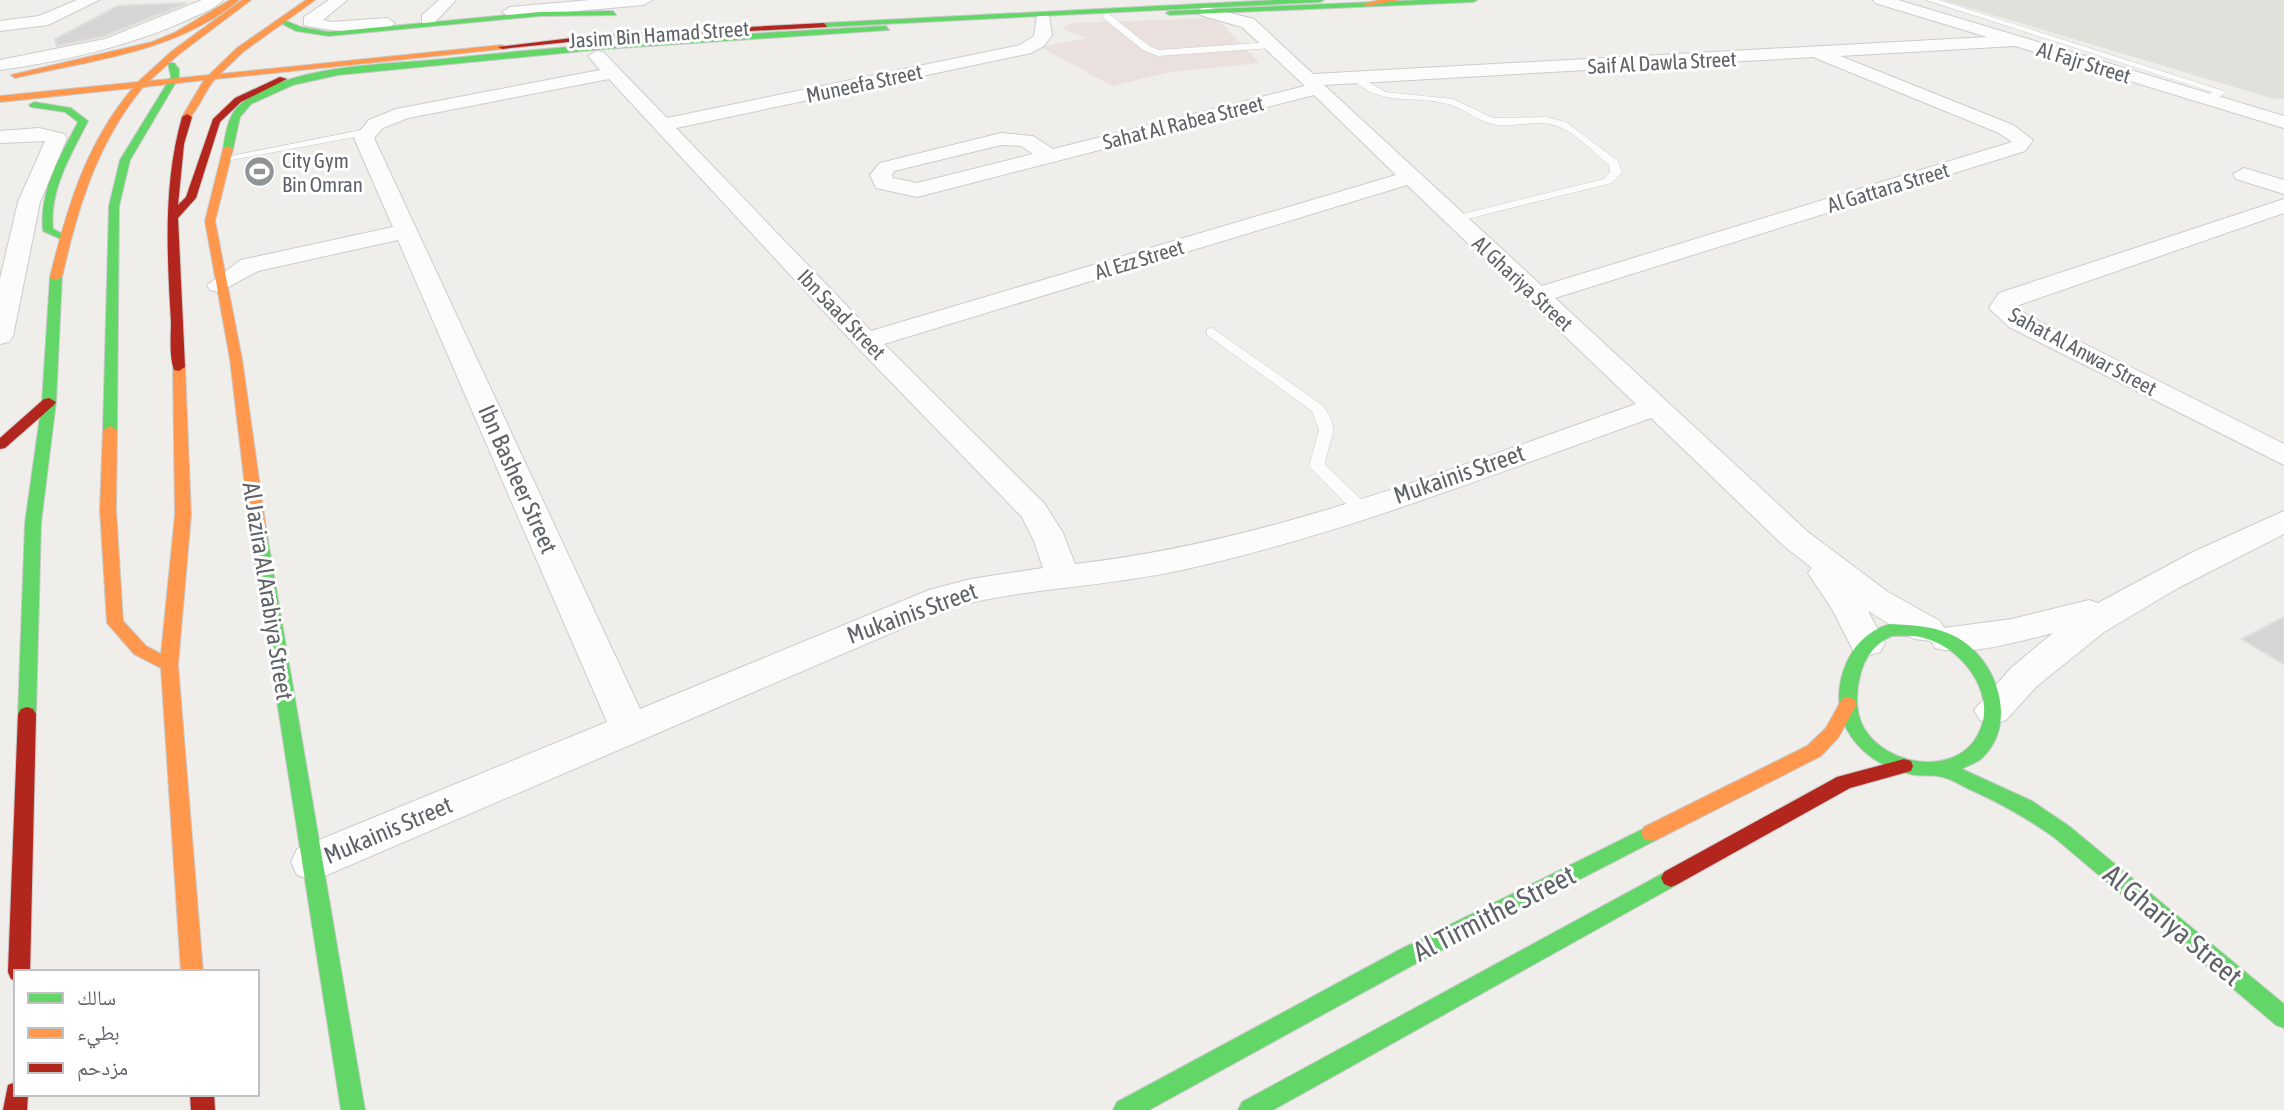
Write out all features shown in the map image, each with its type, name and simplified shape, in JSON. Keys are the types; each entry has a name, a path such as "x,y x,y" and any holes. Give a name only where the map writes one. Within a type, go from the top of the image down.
{"main road":[{"path":"1,77 154,44 177,35 235,0"},
{"path":"239,52 311,0"},
{"path":"207,61 612,23 1033,0"},
{"name":"Jasim Bin Hamad Street","path":"172,71 207,61 340,62 723,29 1109,13 1320,0"},
{"path":"1367,4 1395,0"},
{"path":"1109,13 1206,12 1473,0"},
{"name":"Jasim Bin Hamad Street","path":"301,45 629,13 650,6"},
{"path":"192,970 169,665 183,515 182,314 174,216 178,141 207,61 252,7"},
{"path":"0,99 145,79 172,71 252,7"},
{"path":"281,21 307,31 329,33 540,14 629,13"},
{"name":"Jasim Bin Hamad Street","path":"269,91 303,80 348,71 559,48 1043,20 1109,13"},
{"path":"491,47 559,48"},
{"name":"Jasim Bin Hamad Street","path":"1,77 172,71 239,52 264,49"},
{"path":"174,216 191,198 216,121 224,111 263,86 340,62"},
{"path":"169,665 140,650 115,623 107,510 114,206 125,160 172,71"},
{"path":"1,77 145,79"},
{"path":"19,970 33,523 49,402 55,283 73,203 98,141 145,79"},
{"name":"Al Jazira Al Arabiya Street","path":"269,91 247,102 234,116 211,221 222,325 236,359 251,484 353,1110"},
{"path":"0,105 54,106 81,116 83,121 60,170 46,221 48,231 65,238"},
{"path":"0,445 49,402"},
{"path":"1990,723 1975,753 1958,764 1941,768 1926,770 1905,766 1873,748 1855,730 1848,704 1856,666 1867,643 1879,634 1892,631 1938,635 1972,656 1984,672 1990,723 1999,757"},
{"name":"Al Tirmithe Street","path":"1125,1110 1407,957 1814,751 1832,733 1848,704"},
{"name":"Al Tirmithe Street","path":"1250,1110 1844,782 1905,766"},
{"name":"Al Ghariya Street","path":"1941,768 2025,806 2062,832 2284,1018"},
{"name":"Al Ghariya Street","path":"2020,786 2062,832"}],"street":[{"path":"0,26 42,21 91,0"},
{"path":"1,77 153,30 215,0"},
{"name":"Jasim Bin Hamad Street","path":"339,0 311,18 314,24 321,26 650,6"},
{"path":"428,19 448,0"},
{"name":"Al Fajr Street","path":"1882,0 1925,6 2016,41 2281,119"},
{"path":"1262,37 1262,13 1272,9"},
{"name":"Al Ghariya Street","path":"1206,12 1232,16 1262,37 1796,539 1876,600 1938,635"},
{"name":"Muneefa Street","path":"664,125 1025,49 1039,44 1044,35 1043,20"},
{"name":"Saif Al Dawla Street","path":"1313,84 1357,78 2016,41"},
{"path":"367,132 387,119 403,113 608,69 610,55 637,42"},
{"name":"Ibn Saad Street","path":"559,48 587,51 608,69 866,341 1033,510 1052,541 1061,575"},
{"name":"Al Gattara Street","path":"1537,295 2018,147 2023,140 2006,129 1819,54"},
{"name":"Sahat Al Rabea Street","path":"1049,156 1026,141 1001,139 887,167 881,174 884,183 917,190 1049,156 1313,84"},
{"name":"Ibn Basheer Street","path":"367,132 364,138 629,727"},
{"path":"0,136 50,135 57,138 15,216 0,336"},
{"path":"2245,174 2284,187"},
{"name":"Al Ezz Street","path":"866,341 1411,177"},
{"name":"Sahat Al Anwar Street","path":"2284,206 2008,298 2002,308 2018,321 2284,456"},
{"path":"219,285 250,265 407,231"},
{"name":"Mukainis Street","path":"312,862 941,598 981,587 1175,561 1360,508 1657,406"},
{"path":"1990,723 2053,649 2122,602 2284,521"},
{"name":"Al Ghariya Street","path":"1796,539 1842,598 1867,643"},
{"path":"1938,635 2042,625 2122,602"}],"lane":[{"path":"1925,6 1948,6 2222,92 2208,99"},
{"path":"1925,6 1948,6"},
{"path":"1109,13 1127,34 1158,53 1211,47 1262,37"},
{"path":"2095,65 2118,58"},
{"path":"1357,78 1371,91 1382,96 1398,100 1447,101 1485,120 1563,124 1614,163 1616,172 1608,181 1455,220"},
{"path":"226,158 367,132"},
{"path":"1212,332 1317,408 1327,419 1328,429 1317,456 1317,466 1360,508"}],"shaded area":[{"path":"1943,0 2284,0 2284,98 2274,99"},
{"path":"1216,18 1259,63 1170,72 1112,86 1041,47 1087,38 1063,29 1072,23"}],"building":[{"path":"187,3 104,36 57,46 55,39 118,6"},
{"path":"2284,617 2284,664 2242,639"}],"traffic: fast":[{"path":"824,25 1320,0"},
{"path":"1170,13 1473,0"},
{"path":"281,21 299,29 329,34 540,14 613,13"},
{"path":"228,149 235,117 248,102 289,83 338,72 604,46 886,28"},
{"path":"110,430 114,206 125,160 175,77 175,69 171,65"},
{"path":"34,105 68,110 83,121 57,174 48,203 48,231 65,238"},
{"path":"27,714 33,523 49,402 56,277"},
{"path":"258,529 353,1110"},
{"path":"1890,630 1925,631 1953,643 1975,662 1988,685 1993,710 1989,734 1974,754 1949,767 1910,767 1896,763 1872,749 1855,730 1848,703 1852,672 1867,645 1890,630"},
{"path":"1941,768 2025,806 2062,832 2284,1018"},
{"path":"1125,1110 1407,957 1651,833"},
{"path":"1250,1110 1671,878"}],"traffic: slow":[{"path":"15,75 154,44 177,35 235,0"},
{"path":"56,277 81,187 105,132 122,107 141,83 165,61 247,0"},
{"path":"187,117 196,98 223,65 311,0"},
{"path":"1367,4 1396,0"},
{"path":"0,99 502,47"},
{"path":"228,149 210,221 236,359 258,529"},
{"path":"179,367 183,515 169,665 192,970"},
{"path":"110,430 108,510 115,623 140,650 169,665"},
{"path":"1651,833 1814,751 1832,733 1848,704"}],"traffic: jam":[{"path":"502,47 597,37 824,25"},
{"path":"174,216 191,198 216,121 238,100 283,79"},
{"path":"179,367 173,206 179,144 187,117"},
{"path":"0,445 49,402"},
{"path":"19,970 27,714"},
{"path":"1671,878 1844,782 1904,766"},
{"path":"15,1110 16,1096"},
{"path":"202,1096 203,1110"}],"place":[{"name":"City Gym Bin Omran","path":"259,172"}]}
